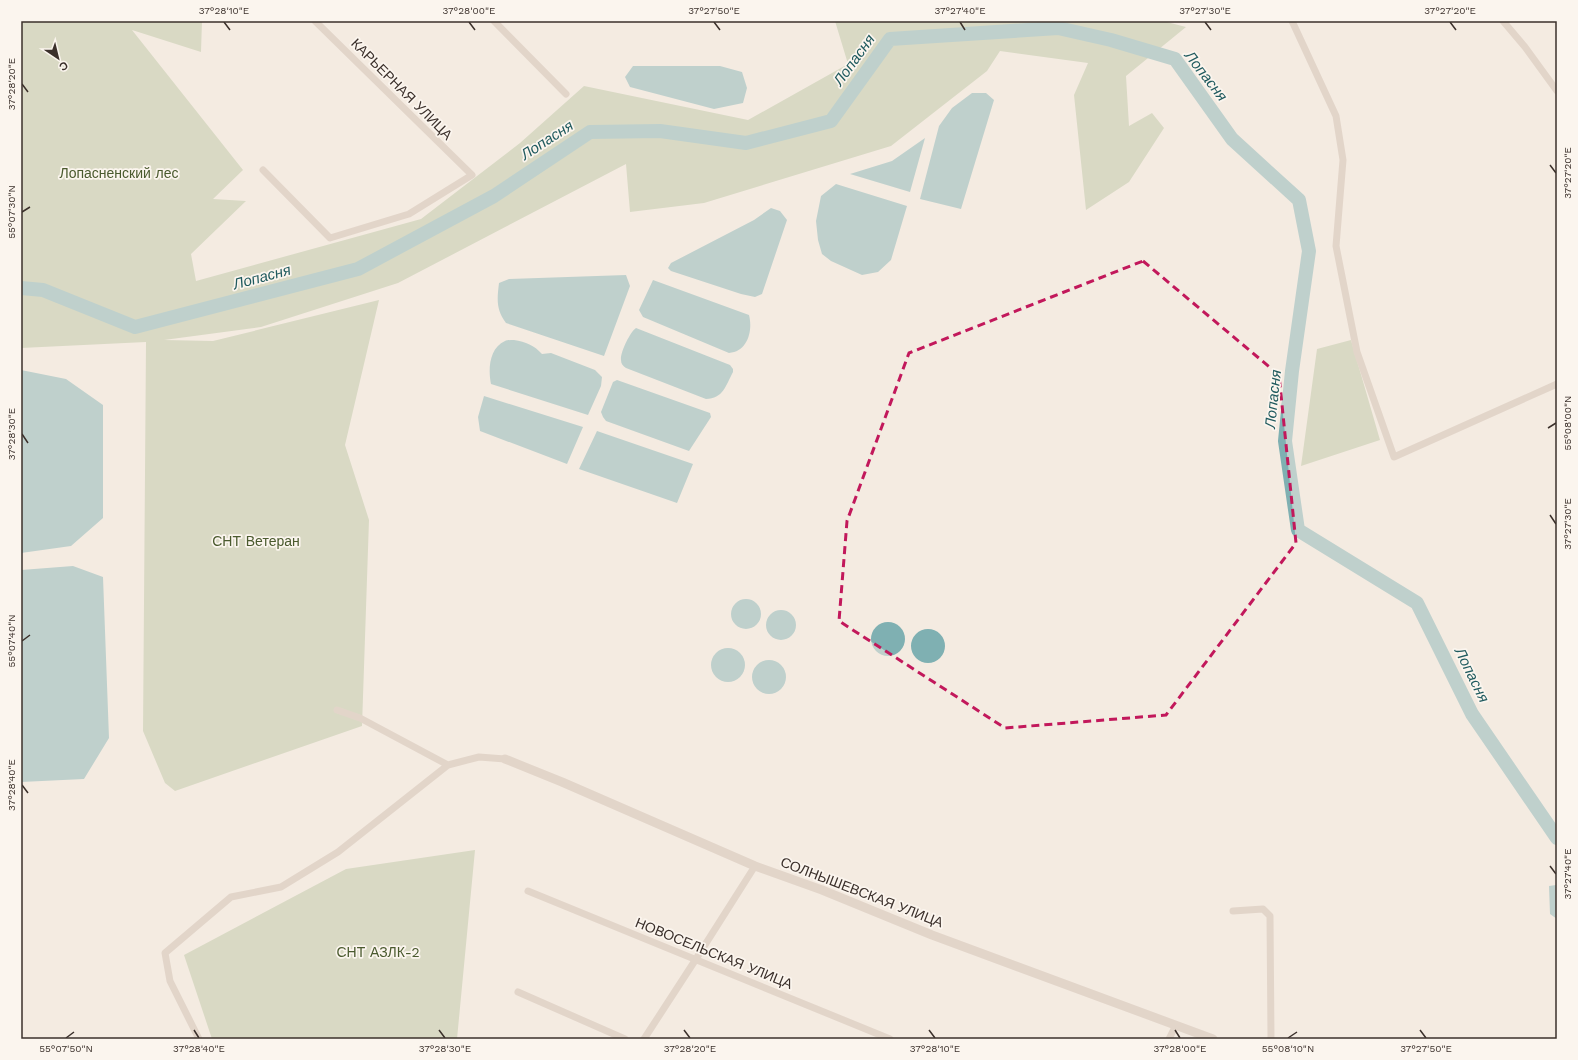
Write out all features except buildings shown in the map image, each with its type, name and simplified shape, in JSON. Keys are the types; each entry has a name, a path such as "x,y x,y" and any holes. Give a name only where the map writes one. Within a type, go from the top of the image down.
{"street":[{"name":"КАРЬЕРНАЯ УЛИЦА","path":"263,170 330,238 409,214 472,175 315,21"},
{"path":"494,21 566,94"},
{"path":"1292,21 1336,116 1343,160 1336,246 1357,352 1394,457 1557,384"},
{"path":"1503,21 1525,47 1557,91"},
{"path":"337,710 360,718 448,765"},
{"path":"200,1039 170,980 165,953 231,897 281,887 338,852 448,765 479,757 505,759"},
{"name":"СОЛНЫШЕВСКАЯ УЛИЦА","path":"505,759 562,782 755,866 822,890 932,935 1213,1039"},
{"path":"644,1039 755,866"},
{"name":"НОВОСЕЛЬСКАЯ УЛИЦА","path":"528,891 890,1039"},
{"path":"1233,911 1263,909 1270,916 1270,1039"},
{"path":"518,992 625,1039"},
{"path":"1169,1039 1176,1025"}],"highlighted area":[{"path":"1143,261 1279,375 1296,543 1166,715 1005,728 839,621 847,521 909,353"}],"green space":[{"path":"21,21 202,21 201,52 132,30 243,170 213,199 246,201 191,254 196,281 421,219 520,143 584,86 748,120 848,64 835,21 1163,21 1186,27 1126,76 1129,126 1152,113 1164,128 1129,182 1086,210 1074,95 1088,63 1000,51 987,71 891,146 704,203 630,212 626,164 398,283 261,327 164,340 213,341 379,300 345,445 369,520 362,726 175,791 165,783 143,731 146,342 21,348"},
{"path":"1351,340 1380,440 1301,466 1317,349"},
{"name":"СНТ АЗЛК-2","path":"475,850 457,1039 212,1039 184,955 346,869"}],"water":[{"path":"633,66 720,66 742,72 747,88 743,103 714,109 630,87 625,77"},
{"path":"972,93 986,93 994,100 961,209 920,199 939,126 952,108"},
{"path":"925,138 910,192 850,174 892,161"},
{"path":"836,184 907,206 891,260 878,272 862,275 831,261 822,254 818,240 816,221 821,196"},
{"path":"771,208 780,211 787,220 762,294 755,297 741,294 671,271 668,268 671,263 754,220"},
{"path":"626,275 630,286 604,356 506,323 500,314 498,299 499,283 509,279"},
{"path":"653,280 749,315 750,327 748,339 745,344 741,349 729,353 643,317 639,310"},
{"path":"636,328 730,365 733,372 726,386 716,397 706,399 626,368 622,365 622,353 628,338"},
{"path":"514,340 530,344 542,354 551,353 595,370 602,377 601,386 588,415 491,384 490,366 493,354 500,344 506,341"},
{"path":"21,370 66,379 103,405 103,518 71,546 21,553"},
{"path":"617,380 710,413 711,417 689,451 606,421 601,412 613,382"},
{"path":"484,396 583,427 567,464 480,431 478,417"},
{"path":"597,431 693,464 677,503 579,469"},
{"path":"73,566 103,577 109,738 84,779 21,782 21,570"},
{"path":"746,599 757,603 761,614 757,625 746,629 735,625 731,614 735,603"},
{"path":"781,610 792,614 796,625 792,636 781,640 770,636 766,625 770,614"},
{"path":"885,622 891,622 895,623 902,629 905,639 904,646 898,653 891,656 885,656 881,655 874,649 871,642 871,636 872,632 878,625"},
{"path":"925,629 931,629 935,630 942,636 945,646 944,653 938,660 931,663 925,663 921,662 914,656 911,649 911,643 912,639 918,632"},
{"path":"725,648 731,648 735,649 742,655 745,665 744,672 738,679 731,682 725,682 721,681 714,675 711,668 711,662 712,658 718,651"},
{"path":"766,660 772,660 776,661 783,667 786,677 785,684 779,691 772,694 766,694 762,693 755,687 752,680 752,674 753,670 759,663"},
{"path":"1556,885 1557,919 1550,914 1549,886"}],"waterway":[{"name":"Лопасня","path":"21,288 43,290 135,327 358,269 494,196 590,132 660,131 746,143 831,121 890,39 1058,28 1111,40 1175,59 1232,139 1299,200 1309,251 1292,371 1285,441 1298,530 1417,603 1472,714 1557,838"}],"park label":[{"name":"Лопасненский лес","path":"119,173"},
{"name":"СНТ Ветеран","path":"256,541"}]}
